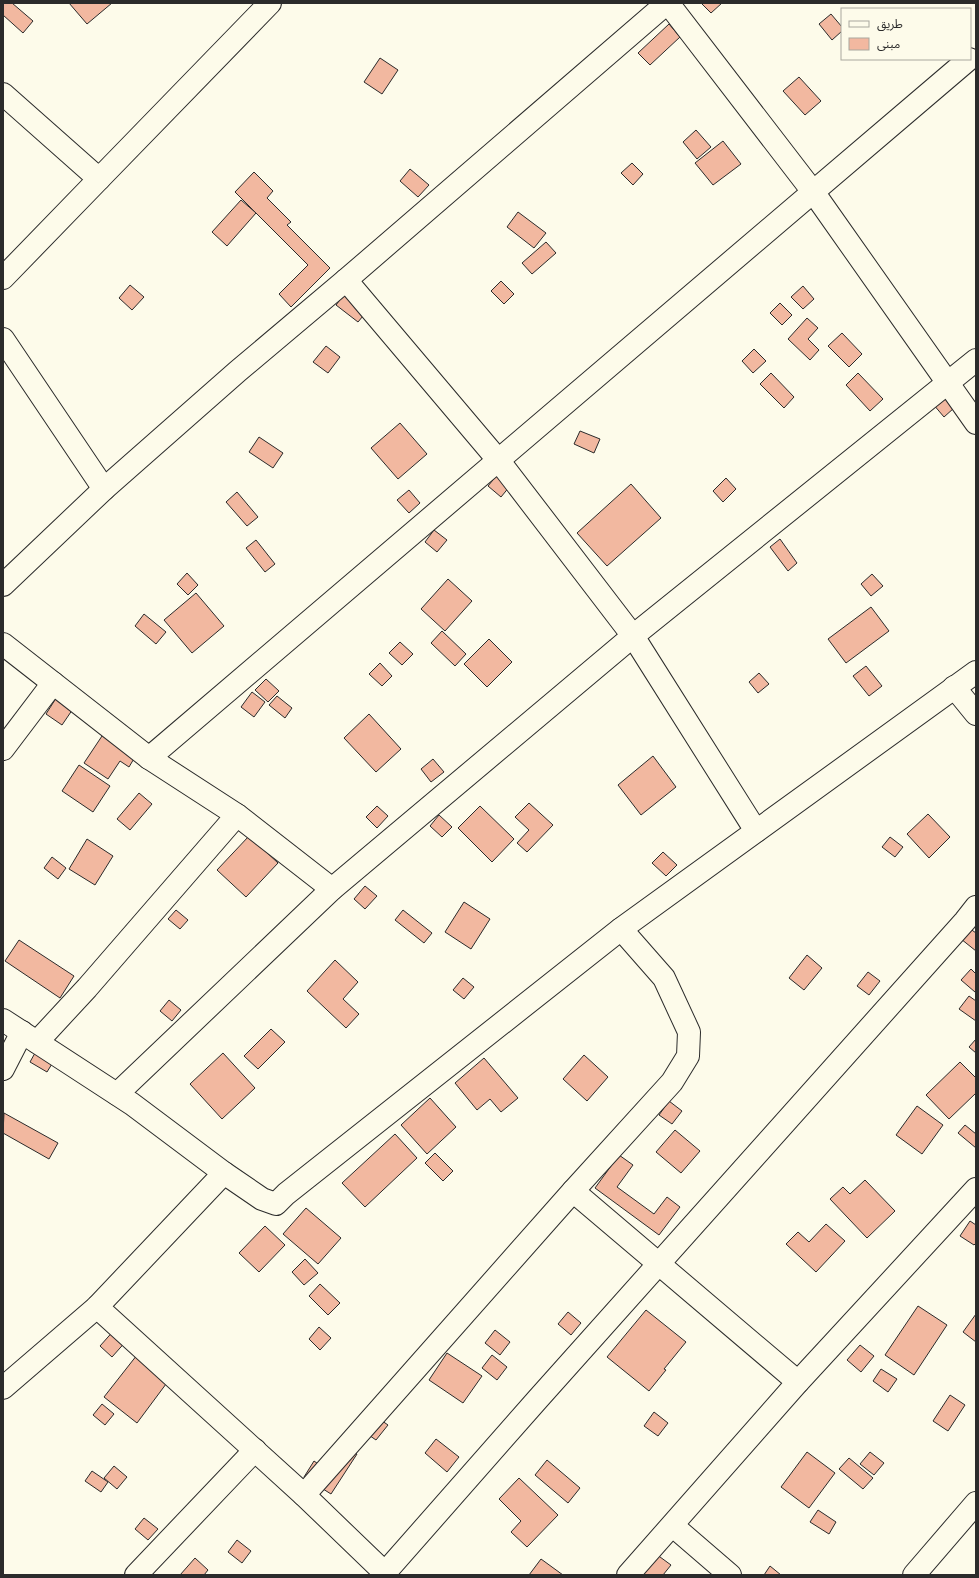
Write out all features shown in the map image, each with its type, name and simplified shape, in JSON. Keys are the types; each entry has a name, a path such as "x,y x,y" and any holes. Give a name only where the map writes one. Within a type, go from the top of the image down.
{"street":[{"path":"3,278 270,3"},
{"path":"3,585 104,489 238,371 346,280 667,3 814,192 976,423"},
{"path":"149,758 499,461 967,60"},
{"path":"3,94 99,179"},
{"path":"346,280 499,461 633,636 756,831"},
{"path":"3,339 104,489"},
{"path":"117,1094 332,889 633,636 976,360"},
{"path":"3,644 149,758 237,815 332,889"},
{"path":"3,1020 117,1094 224,1173 262,1199 276,1204 286,1194 621,929 976,672"},
{"path":"3,749 52,683"},
{"path":"954,687 976,714"},
{"path":"3,1068 30,1037 87,988 237,815"},
{"path":"97,1307 304,1495 385,1574 542,1394 972,918"},
{"path":"304,1495 573,1191 672,1082 688,1056 689,1032 664,978 621,929"},
{"path":"3,1388 97,1307 224,1173"},
{"path":"628,1575 673,1526 798,1382 976,1188"},
{"path":"573,1191 660,1263 798,1382"},
{"path":"136,1575 255,1450"},
{"path":"914,1575 976,1503"},
{"path":"673,1526 730,1575"}],"building":[{"path":"3,3 12,3 33,21 23,33 3,15"},
{"path":"69,3 112,3 87,24"},
{"path":"701,3 722,3 711,13"},
{"path":"831,14 841,26 841,32 832,40 819,24"},
{"path":"669,24 680,37 650,65 638,53"},
{"path":"380,58 398,70 382,94 364,82"},
{"path":"799,77 821,101 805,115 783,91"},
{"path":"696,130 711,147 697,159 683,142"},
{"path":"723,141 741,164 713,185 695,163"},
{"path":"632,163 643,174 633,185 621,173"},
{"path":"410,169 429,185 418,197 400,181"},
{"path":"254,172 273,191 267,198 291,222 287,225 330,268 291,307 279,294 308,265 235,192"},
{"path":"241,200 256,213 227,246 212,232"},
{"path":"518,212 546,233 534,248 507,227"},
{"path":"546,242 556,253 532,274 522,263"},
{"path":"501,281 514,294 504,304 491,291"},
{"path":"130,285 144,297 132,310 119,298"},
{"path":"803,286 814,299 803,309 791,297"},
{"path":"346,292 368,310 358,322 336,305"},
{"path":"780,303 792,315 782,325 770,313"},
{"path":"807,318 818,328 808,339 819,350 810,360 788,339"},
{"path":"842,333 862,354 849,367 828,346"},
{"path":"326,346 340,357 328,373 313,362"},
{"path":"754,349 766,361 753,373 742,361"},
{"path":"771,373 794,397 784,408 760,384"},
{"path":"858,373 883,399 870,411 846,385"},
{"path":"943,395 954,408 944,417 933,404"},
{"path":"400,423 427,454 398,479 371,448"},
{"path":"580,431 600,439 594,453 574,444"},
{"path":"259,437 283,453 273,468 249,452"},
{"path":"497,475 510,486 501,497 488,486"},
{"path":"726,478 736,489 723,502 713,491"},
{"path":"631,484 661,518 607,566 577,533"},
{"path":"409,490 420,503 409,513 397,500"},
{"path":"237,492 258,517 247,526 226,502"},
{"path":"434,530 447,540 437,552 425,542"},
{"path":"780,539 797,563 788,571 770,547"},
{"path":"256,540 275,564 265,572 246,548"},
{"path":"187,573 198,585 188,595 177,584"},
{"path":"872,574 883,586 871,596 861,584"},
{"path":"448,579 472,601 445,631 421,609"},
{"path":"196,593 224,626 192,653 164,620"},
{"path":"871,607 889,631 846,663 828,639"},
{"path":"144,614 166,632 156,644 135,626"},
{"path":"442,631 466,654 455,666 431,643"},
{"path":"489,639 512,662 487,687 464,664"},
{"path":"400,642 413,654 402,665 389,653"},
{"path":"380,663 392,676 382,686 369,674"},
{"path":"866,666 882,686 869,696 853,676"},
{"path":"759,673 769,684 758,693 749,682"},
{"path":"266,679 279,691 268,702 255,690"},
{"path":"60,692 77,703 62,725 46,714"},
{"path":"252,692 265,702 254,717 241,707"},
{"path":"277,696 292,708 285,718 269,705"},
{"path":"369,714 401,749 376,772 344,738"},
{"path":"106,730 138,752 129,767 120,761 108,779 84,763"},
{"path":"653,756 676,787 641,815 618,785"},
{"path":"433,759 444,772 431,782 421,769"},
{"path":"79,765 110,786 93,812 62,791"},
{"path":"139,793 152,804 130,830 117,819"},
{"path":"529,803 553,825 527,852 517,843 529,830 515,817"},
{"path":"377,806 388,816 377,828 366,817"},
{"path":"480,806 514,839 492,862 458,828"},
{"path":"928,814 950,837 929,858 907,834"},
{"path":"439,815 452,827 442,837 430,826"},
{"path":"249,836 278,863 246,897 217,870"},
{"path":"890,837 903,847 895,857 882,847"},
{"path":"87,839 113,856 95,885 69,869"},
{"path":"663,852 677,865 666,876 652,863"},
{"path":"52,857 66,868 58,879 44,868"},
{"path":"365,886 377,896 365,909 354,899"},
{"path":"464,902 490,919 471,949 445,932"},
{"path":"176,910 188,920 180,929 168,919"},
{"path":"403,910 432,933 424,943 395,920"},
{"path":"969,928 976,933 976,951 961,939"},
{"path":"19,940 74,976 60,998 5,961"},
{"path":"807,955 822,968 804,990 789,978"},
{"path":"335,960 358,982 343,999 359,1014 346,1028 307,991"},
{"path":"971,969 976,974 975,992 961,980"},
{"path":"868,972 880,981 869,995 857,986"},
{"path":"463,978 474,987 464,999 453,990"},
{"path":"969,996 976,1001 976,1021 959,1009"},
{"path":"169,1000 181,1010 172,1021 160,1011"},
{"path":"271,1029 285,1042 258,1069 244,1056"},
{"path":"976,1039 976,1053 969,1047"},
{"path":"40,1044 58,1054 47,1072 30,1062"},
{"path":"223,1053 255,1088 222,1119 190,1084"},
{"path":"584,1055 608,1077 587,1101 563,1079"},
{"path":"484,1058 518,1098 501,1112 490,1099 477,1110 455,1083"},
{"path":"960,1062 976,1078 976,1093 949,1119 926,1095"},
{"path":"430,1098 456,1127 427,1154 401,1125"},
{"path":"669,1101 682,1111 672,1124 659,1115"},
{"path":"917,1106 943,1125 922,1154 896,1135"},
{"path":"4,1113 58,1143 49,1159 3,1133"},
{"path":"965,1125 976,1134 976,1148 958,1133"},
{"path":"675,1130 700,1151 681,1173 656,1152"},
{"path":"395,1134 417,1158 365,1207 342,1183"},
{"path":"435,1153 453,1171 443,1181 425,1163"},
{"path":"619,1155 633,1165 617,1187 654,1214 667,1197 680,1207 659,1235 595,1188"},
{"path":"865,1180 895,1211 867,1238 830,1199 843,1187 850,1194"},
{"path":"306,1208 341,1238 318,1264 283,1234"},
{"path":"970,1221 976,1225 976,1243 974,1245 960,1236"},
{"path":"826,1224 845,1241 816,1272 786,1244 798,1232 809,1242"},
{"path":"265,1226 285,1245 259,1272 239,1253"},
{"path":"305,1259 318,1273 304,1285 292,1272"},
{"path":"320,1284 340,1303 328,1315 309,1296"},
{"path":"918,1306 947,1325 914,1375 885,1355"},
{"path":"646,1310 686,1342 664,1369 666,1370 649,1391 607,1357"},
{"path":"568,1312 581,1323 571,1335 558,1324"},
{"path":"976,1314 976,1342 963,1332"},
{"path":"319,1327 331,1338 320,1350 309,1339"},
{"path":"116,1328 128,1339 112,1357 100,1346"},
{"path":"495,1330 510,1342 500,1355 485,1343"},
{"path":"860,1345 874,1356 861,1372 847,1360"},
{"path":"447,1353 482,1376 463,1403 429,1380"},
{"path":"137,1355 169,1380 137,1423 104,1397"},
{"path":"492,1355 507,1367 497,1380 482,1368"},
{"path":"881,1369 897,1379 888,1392 873,1381"},
{"path":"950,1395 965,1405 948,1431 933,1421"},
{"path":"102,1404 114,1414 105,1425 93,1415"},
{"path":"654,1412 668,1423 658,1436 644,1426"},
{"path":"375,1416 388,1425 376,1440 363,1431"},
{"path":"436,1439 459,1457 447,1472 425,1453"},
{"path":"336,1442 357,1454 331,1494 304,1477 314,1461 321,1466"},
{"path":"807,1452 835,1473 809,1508 781,1487"},
{"path":"870,1452 884,1463 874,1475 860,1464"},
{"path":"849,1458 873,1478 863,1489 839,1469"},
{"path":"547,1460 580,1488 568,1503 535,1475"},
{"path":"114,1466 127,1477 117,1489 104,1478"},
{"path":"92,1471 108,1482 101,1492 85,1481"},
{"path":"519,1478 558,1515 527,1547 511,1532 521,1521 499,1499"},
{"path":"818,1510 836,1522 829,1534 810,1522"},
{"path":"144,1518 158,1529 148,1540 135,1529"},
{"path":"237,1540 251,1551 242,1563 228,1552"},
{"path":"656,1554 671,1565 663,1575 641,1575"},
{"path":"195,1558 208,1570 204,1575 180,1575"},
{"path":"541,1559 563,1575 529,1575"},
{"path":"770,1566 781,1575 764,1575"}]}
